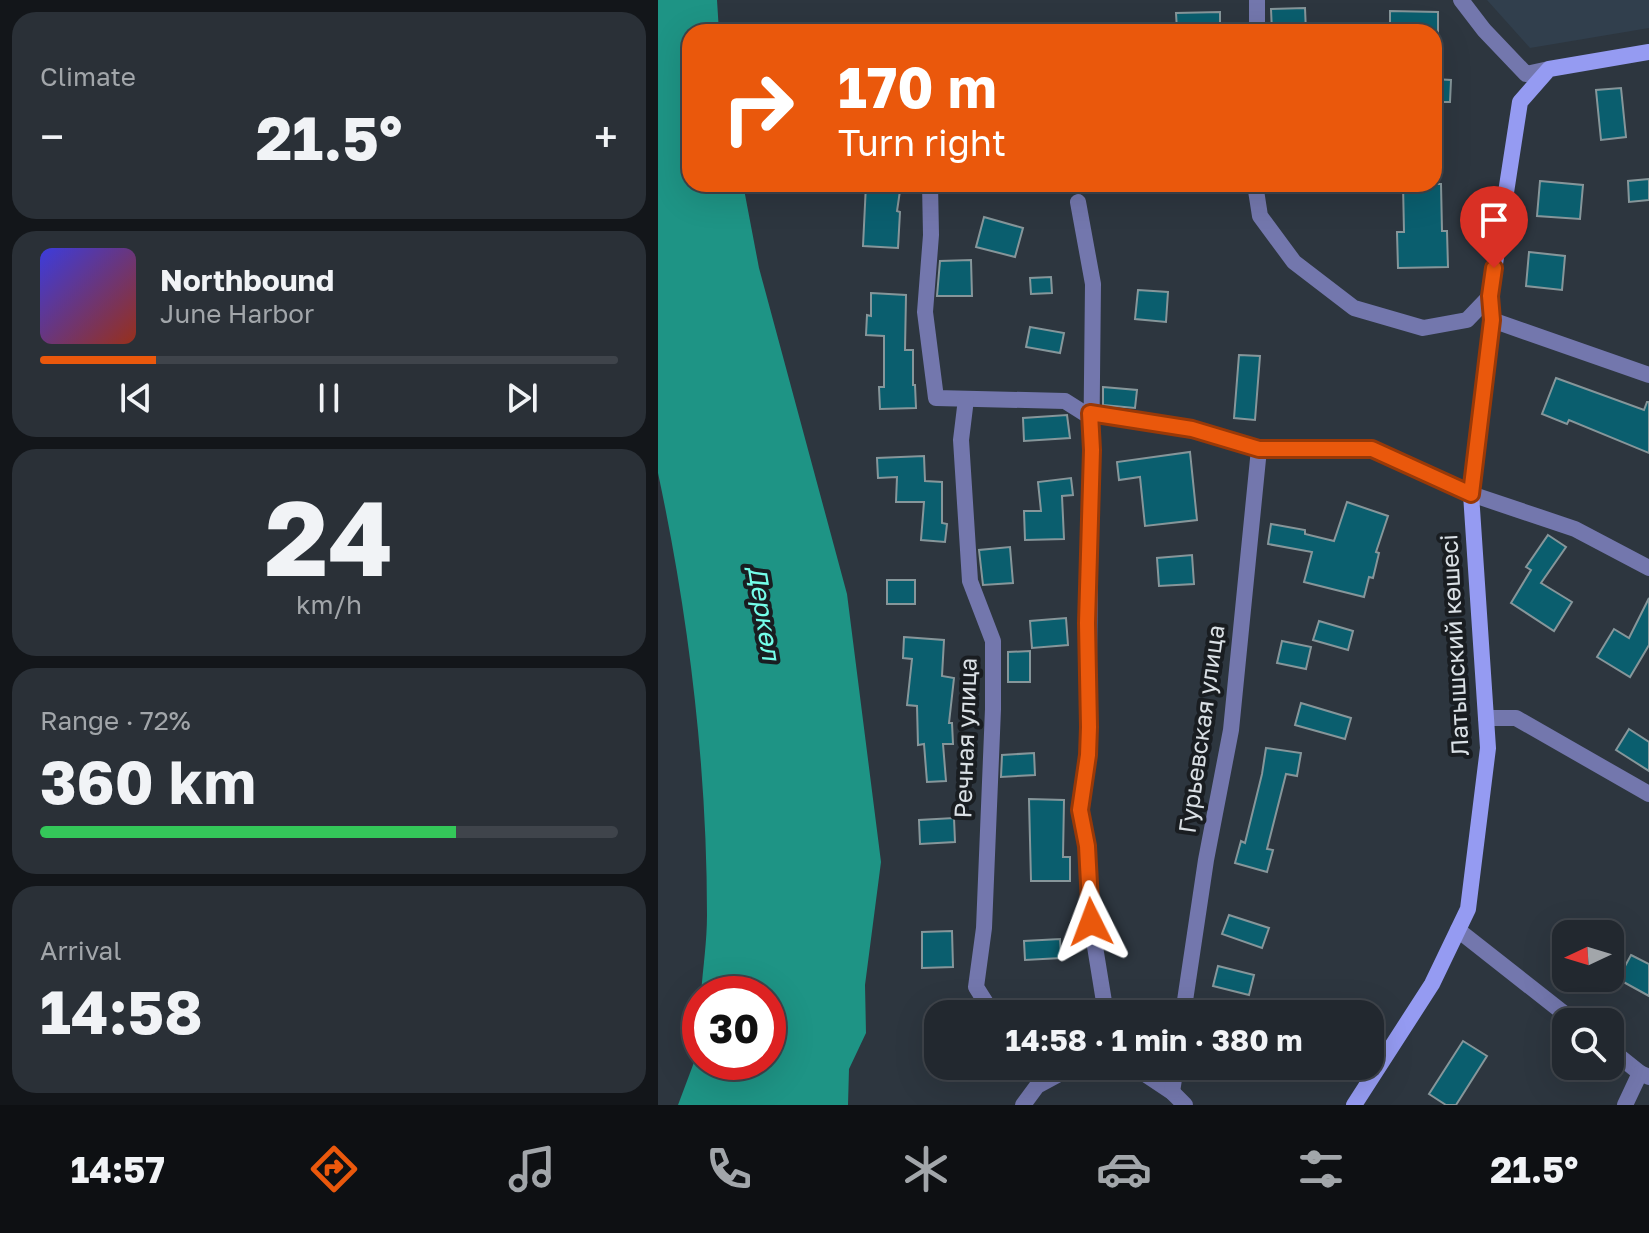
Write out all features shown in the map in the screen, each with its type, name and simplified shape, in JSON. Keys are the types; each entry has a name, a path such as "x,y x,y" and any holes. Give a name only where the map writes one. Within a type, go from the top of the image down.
{"street":[{"path":"1257,0 1257,24"},
{"path":"1461,0 1484,30 1526,74 1649,52"},
{"name":"Латышский көшесі","path":"1354,1105 1432,984 1468,909 1488,748 1471,494 1492,320 1490,296 1520,102 1549,69"},
{"path":"930,192 931,235 925,312 936,398 1065,401 1084,413 1192,429 1259,449 1372,449 1471,494 1575,529 1649,568"},
{"path":"1256,192 1260,216 1294,262 1354,308 1423,328 1467,320 1490,296"},
{"path":"1078,202 1093,284 1087,623 1089,727 1080,810 1087,846 1091,922 1104,1000"},
{"path":"1492,320 1649,375"},
{"name":"Речная улица","path":"966,399 961,440 970,581 993,641 984,928 976,987 984,1000"},
{"name":"Гурьевская улица","path":"1185,1000 1206,860 1231,730 1259,449"},
{"path":"1486,718 1516,718 1649,794"},
{"path":"1458,930 1557,1008"},
{"path":"1624,1059 1645,1075 1625,1105"},
{"path":"1023,1105 1037,1086 1048,1080"},
{"path":"1154,1080 1185,1105"},
{"path":"1172,1092 1174,1080"}],"shaded area":[{"path":"1487,0 1649,0 1649,28 1530,48"}],"water":[{"name":"Деркөл","path":"658,0 717,0 718,24 682,24 682,192 745,192 759,268 847,594 881,862 865,985 866,1033 849,1069 848,1105 678,1105 687,1080 786,1080 786,976 703,976 707,915 700,748 687,638 658,473"}],"building":[{"path":"1305,8 1306,24 1272,24 1271,9"},
{"path":"1390,11 1438,12 1438,24 1390,24"},
{"path":"1220,12 1220,24 1177,24 1176,13"},
{"path":"1442,79 1451,80 1450,102 1442,102"},
{"path":"1621,88 1626,137 1601,140 1596,90"},
{"path":"1649,179 1649,200 1629,202 1628,181"},
{"path":"1540,181 1583,185 1580,219 1537,216"},
{"path":"866,192 900,192 898,248 863,246"},
{"path":"1403,192 1441,192 1442,231 1447,231 1448,267 1398,268 1397,232 1404,232"},
{"path":"984,217 1023,228 1015,257 976,247"},
{"path":"1529,252 1565,256 1562,290 1526,286"},
{"path":"971,260 972,296 937,296 940,261"},
{"path":"1051,277 1052,293 1031,294 1030,278"},
{"path":"1138,290 1168,292 1166,322 1135,319"},
{"path":"871,293 906,295 905,350 913,350 916,408 880,409 879,387 884,387 884,336 866,335 867,315 871,316"},
{"path":"1030,327 1064,333 1060,353 1026,347"},
{"path":"1239,355 1260,356 1255,420 1234,418"},
{"path":"1556,378 1644,410 1649,402 1649,453 1569,420 1567,424 1542,414"},
{"path":"1103,387 1137,390 1135,408 1103,405"},
{"path":"1067,415 1070,438 1024,441 1023,418"},
{"path":"1190,452 1197,520 1145,526 1140,477 1119,480 1117,462"},
{"path":"924,456 925,481 942,482 942,523 947,524 945,542 921,540 924,502 896,502 897,477 878,478 877,458"},
{"path":"1071,478 1073,495 1062,496 1064,539 1025,540 1024,511 1041,511 1038,482"},
{"path":"1347,502 1388,516 1376,552 1379,553 1373,578 1369,577 1364,597 1304,582 1312,552 1268,544 1271,524 1305,530 1305,534 1334,541"},
{"path":"1548,535 1566,547 1541,583 1572,602 1554,631 1511,603 1531,570 1526,567"},
{"path":"1010,547 1013,583 983,585 979,550"},
{"path":"1192,555 1194,584 1159,586 1157,558"},
{"path":"887,580 915,580 915,604 887,604"},
{"path":"1649,598 1649,645 1630,677 1597,657 1614,629 1629,638"},
{"path":"1066,618 1068,645 1032,648 1030,621"},
{"path":"1319,621 1353,631 1348,650 1313,640"},
{"path":"904,637 944,640 942,676 954,678 949,723 952,723 953,744 943,744 946,781 927,782 924,744 918,745 917,706 907,705 912,659 903,658"},
{"path":"1282,641 1311,647 1306,669 1277,663"},
{"path":"1030,651 1030,682 1008,682 1008,652"},
{"path":"1301,703 1351,718 1345,739 1295,725"},
{"path":"1629,729 1649,742 1649,771 1616,750"},
{"path":"1266,748 1301,753 1297,776 1286,774 1267,849 1273,850 1267,872 1235,863 1241,841 1245,843"},
{"path":"1034,753 1035,775 1001,777 1002,755"},
{"path":"1029,799 1064,800 1063,857 1070,857 1070,881 1031,881"},
{"path":"954,818 955,842 920,844 919,820"},
{"path":"1229,915 1269,928 1262,948 1222,934"},
{"path":"952,931 953,967 922,968 922,932"},
{"path":"1060,939 1061,958 1025,960 1024,941"},
{"path":"1631,955 1649,964 1649,996 1624,982 1624,968"},
{"path":"1218,966 1254,975 1249,995 1213,986"},
{"path":"1463,1041 1487,1056 1456,1105 1446,1105 1429,1094"}],"route":[{"path":"1091,922 1087,846 1080,810 1089,727 1090,413 1192,429 1259,449 1372,449 1471,494 1492,320 1490,296 1494,268"}]}
